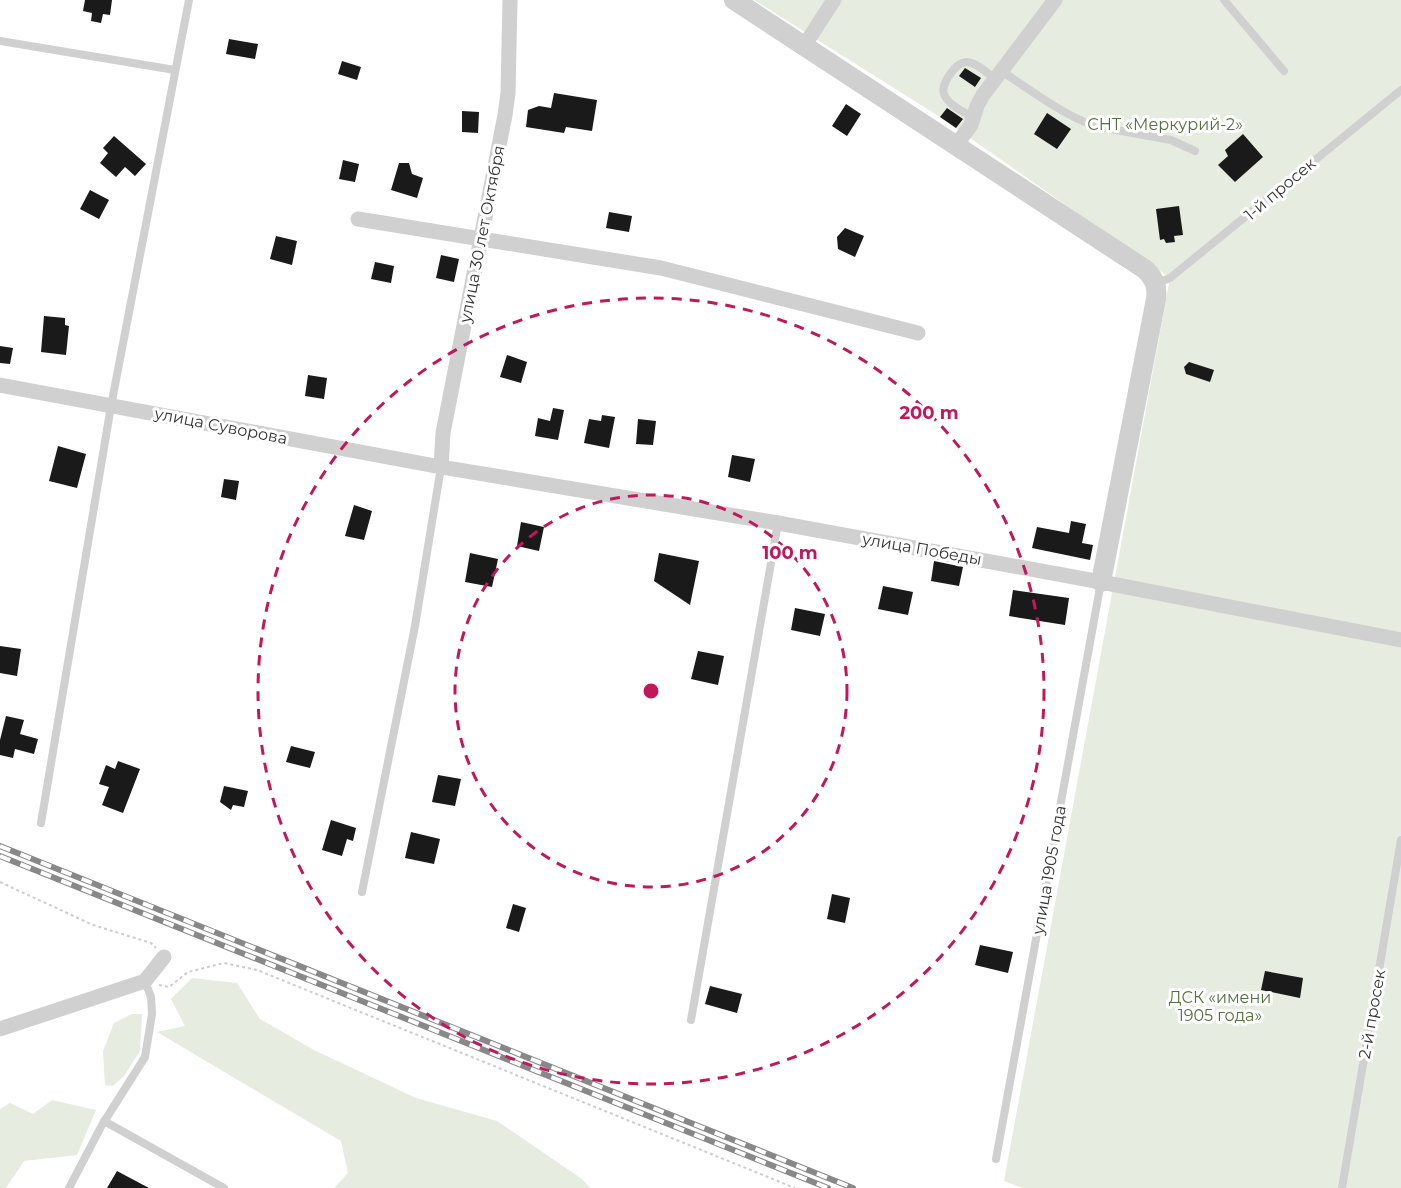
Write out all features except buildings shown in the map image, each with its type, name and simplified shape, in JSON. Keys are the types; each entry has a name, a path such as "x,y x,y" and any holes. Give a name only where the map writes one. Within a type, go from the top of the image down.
{"street":[{"name":"улица 30 лет Октября","path":"441,467 443,433 462,330 483,238 508,93 510,0"},
{"path":"734,0 804,46 960,140 1146,270 1155,284 1156,299 1101,582"},
{"path":"804,46 834,0"},
{"path":"960,140 974,118 977,106 998,75 1055,0"},
{"path":"358,219 661,268 918,333"},
{"name":"улица Суворова","path":"0,385 441,467"},
{"name":"улица Победы","path":"441,467 778,523 1401,640"},
{"path":"0,1029 145,981 164,957"}],"lane":[{"path":"41,823 111,406 189,0"},
{"path":"1224,0 1284,71"},
{"path":"0,40 175,70"},
{"path":"974,118 948,101 943,93 943,86 963,62 969,62 998,75 1085,122 1171,140 1195,151"},
{"name":"1-й просек","path":"1155,284 1170,278 1401,90"},
{"path":"362,892 415,626 441,467"},
{"path":"691,1020 778,523"},
{"name":"улица 1905 года","path":"996,1159 1101,582"},
{"name":"2-й просек","path":"1342,1188 1401,840"},
{"path":"69,1188 104,1121 145,1058 152,1014 151,997 145,981"},
{"path":"104,1121 224,1188"}],"path":[{"path":"0,882 93,925 151,943 164,957"},
{"path":"145,981 168,987 188,972 224,963 257,970 795,1188"}],"green space":[{"name":"ДСК «имени 1905 года»","path":"754,0 1401,0 1401,1188 1023,1188 1004,1181 1170,278 940,117"},
{"path":"192,978 237,983 260,1019 314,1050 416,1098 497,1121 582,1179 590,1188 334,1188 348,1173 341,1141 157,1032 185,1026 171,999"},
{"path":"132,1014 142,1014 140,1051 124,1076 113,1086 105,1085 103,1051 114,1023"},
{"path":"52,1100 96,1110 77,1155 24,1161 6,1188 0,1188 0,1109 10,1103 33,1114"}],"railway":[{"path":"0,846 853,1188"},
{"path":"0,856 828,1188"}],"park label":[{"name":"СНТ «Меркурий-2»","path":"1165,124"}]}
